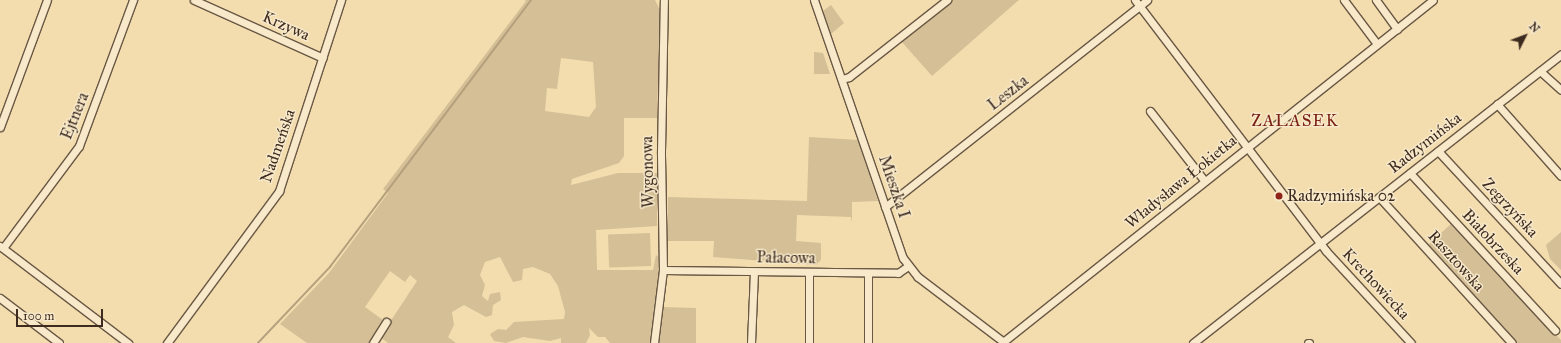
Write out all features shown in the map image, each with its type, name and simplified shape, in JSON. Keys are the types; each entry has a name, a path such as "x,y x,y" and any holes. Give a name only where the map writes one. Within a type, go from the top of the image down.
{"street":[{"path":"0,127 46,0"},
{"name":"Ejtnera","path":"2,247 79,146 133,0"},
{"name":"Krzywa","path":"194,0 323,58"},
{"name":"Nadmeńska","path":"167,343 279,191 341,0"},
{"name":"Wygonowa","path":"654,343 663,270 661,150 664,0"},
{"name":"Mieszka I","path":"814,0 908,266 918,277 1004,342"},
{"path":"842,79 849,77 947,0"},
{"name":"Leszka","path":"886,207 1137,3 1147,0"},
{"path":"1344,0 1377,44"},
{"path":"1376,0 1397,29"},
{"name":"Władysława Łokietka","path":"1004,342 1204,180 1433,0"},
{"name":"Krechowiecka","path":"1137,3 1320,243 1412,343"},
{"name":"Radzymińska","path":"1193,343 1561,54"},
{"path":"1540,71 1561,90"},
{"path":"1497,104 1561,176"},
{"path":"1150,111 1204,180"},
{"name":"Zegrzyńska","path":"1438,151 1561,284"},
{"name":"Białobrzeska","path":"1410,173 1555,330"},
{"name":"Rasztowska","path":"1379,197 1512,343"},
{"path":"2,247 128,343"},
{"name":"Pałacowa","path":"663,270 810,274 898,273 908,266"},
{"path":"751,343 754,272"},
{"path":"868,273 868,343"},
{"path":"809,343 810,274"},
{"path":"0,298 59,343"},
{"path":"373,343 386,322"}],"shaded area":[{"path":"524,0 655,0 660,10 657,118 624,118 624,156 619,163 572,179 571,185 618,173 657,173 657,226 596,230 597,270 653,270 656,255 660,258 657,285 662,307 696,308 696,343 610,343 605,337 598,337 589,328 590,335 586,343 561,343 561,338 550,341 523,337 506,343 494,341 490,334 498,329 506,330 514,322 564,319 565,312 558,286 550,274 533,267 523,269 522,280 513,282 500,257 485,262 480,275 485,285 482,296 488,301 490,294 500,292 501,300 493,305 492,315 486,317 464,305 452,312 454,325 448,337 456,343 388,343 380,337 417,281 410,275 405,282 390,271 365,307 383,320 369,343 307,343 280,324 329,273 388,193 383,189 526,1","holes":["561,58 593,62 596,107 589,117 545,111 547,88 557,89"]},
{"path":"952,0 1019,0 932,76 901,41"},
{"path":"831,5 844,23 831,34 823,11"},
{"path":"814,52 823,53 830,74 814,74"},
{"path":"809,137 858,140 878,201 852,202 852,223 851,217 797,215 796,241 821,243 821,260 816,265 713,257 714,241 667,241 668,197 807,201"},
{"path":"1452,223 1561,340 1561,343 1515,343 1427,246"},
{"path":"1561,232 1561,270 1550,259 1546,245"},
{"path":"650,233 651,266 609,267 608,234"}],"waterway":[{"path":"258,343 330,267 531,0"}],"place":[{"name":"Radzymińska 02","path":"1279,196"}],"district":[{"name":"ZALASEK","path":"1295,121"}]}
